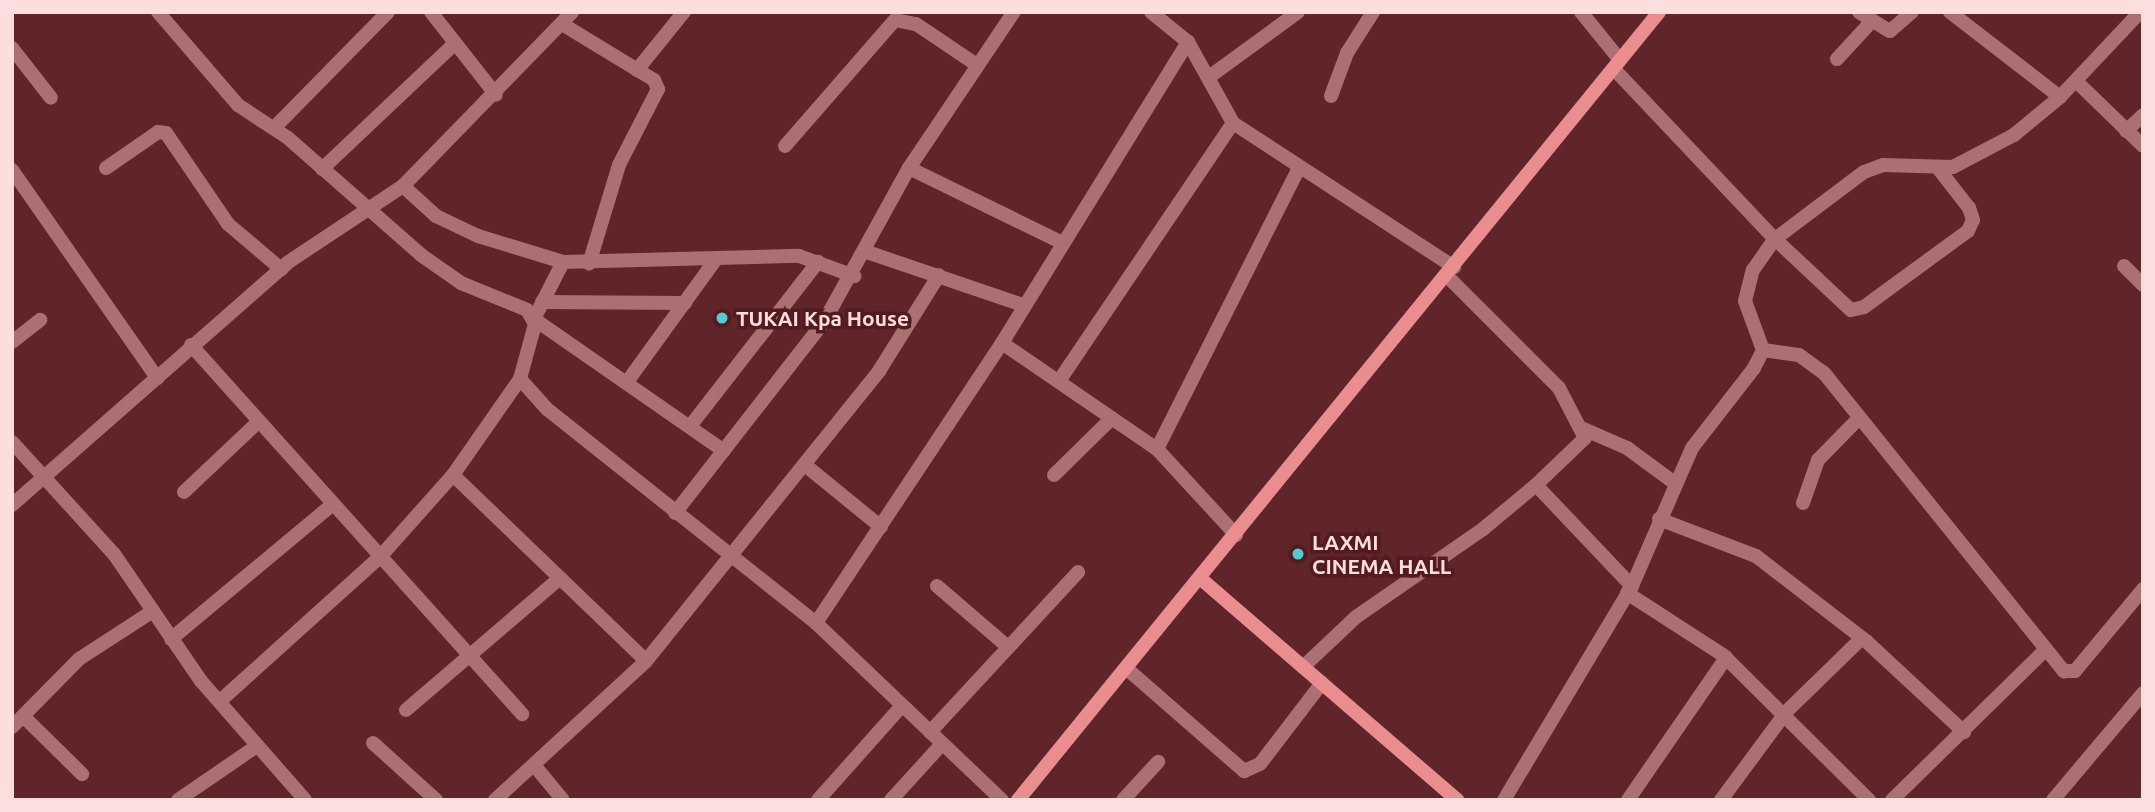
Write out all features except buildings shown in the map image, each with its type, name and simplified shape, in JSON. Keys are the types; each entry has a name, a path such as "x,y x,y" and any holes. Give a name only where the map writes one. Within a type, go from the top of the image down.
{"street":[{"path":"159,12 238,105 274,128 366,210 441,271 527,310 534,319 691,425 723,451"},
{"path":"274,128 388,12"},
{"path":"12,505 157,379 191,345 320,236 403,186 496,95 572,12"},
{"path":"637,70 684,12"},
{"path":"675,513 854,275 909,168 1014,12"},
{"path":"1151,12 1188,42 1233,123 1298,170 1450,271 1547,372 1581,428 1584,442 1536,485 1483,529 1356,617 1303,667"},
{"path":"1209,77 1298,12"},
{"path":"1331,96 1347,53 1373,12"},
{"path":"1581,12 1617,65 1775,239 1842,305 1864,307 1969,231 1973,220 1969,208 1938,169"},
{"path":"1018,800 1659,12"},
{"path":"1837,59 1865,17 1890,31 1912,12"},
{"path":"1950,12 2060,97"},
{"path":"1763,350 1745,301 1754,270 1775,239 1864,172 1882,165 1938,169 1973,161 2060,97 2140,12"},
{"path":"434,14 453,45 496,95"},
{"path":"785,146 895,20 916,24 977,65"},
{"path":"562,23 654,80 657,95 619,165 589,264"},
{"path":"816,623 1002,343 1023,305 1188,42"},
{"path":"322,169 453,45"},
{"path":"12,48 51,98"},
{"path":"2076,81 2143,146"},
{"path":"2126,131 2143,115"},
{"path":"1059,382 1233,123"},
{"path":"106,168 158,132 166,133 228,224 281,269"},
{"path":"909,168 1063,243"},
{"path":"12,170 157,379"},
{"path":"1157,449 1298,170"},
{"path":"403,186 436,216 478,236 564,262 589,264 799,256 854,275"},
{"path":"867,252 1023,305"},
{"path":"626,382 716,259"},
{"path":"220,701 379,558 453,475 520,379 534,319 564,262"},
{"path":"691,425 818,262"},
{"path":"2124,266 2143,285"},
{"path":"495,800 646,661 732,559 879,371 939,275"},
{"path":"542,302 685,303"},
{"path":"12,342 40,320"},
{"path":"1002,343 1157,449 1236,535"},
{"path":"191,345 379,558 522,714"},
{"path":"1763,350 1814,363 2044,651 2064,671 2076,671 2143,589"},
{"path":"1504,800 1629,589 1692,448 1763,350"},
{"path":"520,379 620,471 816,623 941,745 1002,800"},
{"path":"1054,475 1112,418"},
{"path":"1803,503 1818,460 1859,418"},
{"path":"184,492 259,421"},
{"path":"1581,428 1627,448 1676,484"},
{"path":"12,442 114,554 172,639 220,701 305,800"},
{"path":"805,465 881,527"},
{"path":"453,475 646,661"},
{"path":"1536,485 1629,589 1726,658 1786,712 1869,800"},
{"path":"172,639 332,505"},
{"path":"1660,519 1756,556 1862,638 1964,732"},
{"path":"930,732 1078,572"},
{"path":"406,710 468,654 560,578"},
{"path":"1200,578 1457,800"},
{"path":"937,586 1008,647"},
{"path":"82,774 17,722 79,659 153,611"},
{"path":"1721,800 1786,712 1862,638"},
{"path":"1892,800 2044,651"},
{"path":"1628,800 1726,658"},
{"path":"1126,668 1244,771 1260,764 1322,683"},
{"path":"2053,800 2143,693"},
{"path":"818,800 901,706"},
{"path":"373,743 436,800"},
{"path":"891,800 941,745"},
{"path":"178,800 257,746"},
{"path":"1123,800 1158,762"},
{"path":"534,765 563,800"}],"place":[{"name":"TUKAI Kpa House","path":"722,318"},
{"name":"LAXMI CINEMA HALL","path":"1298,554"}]}
